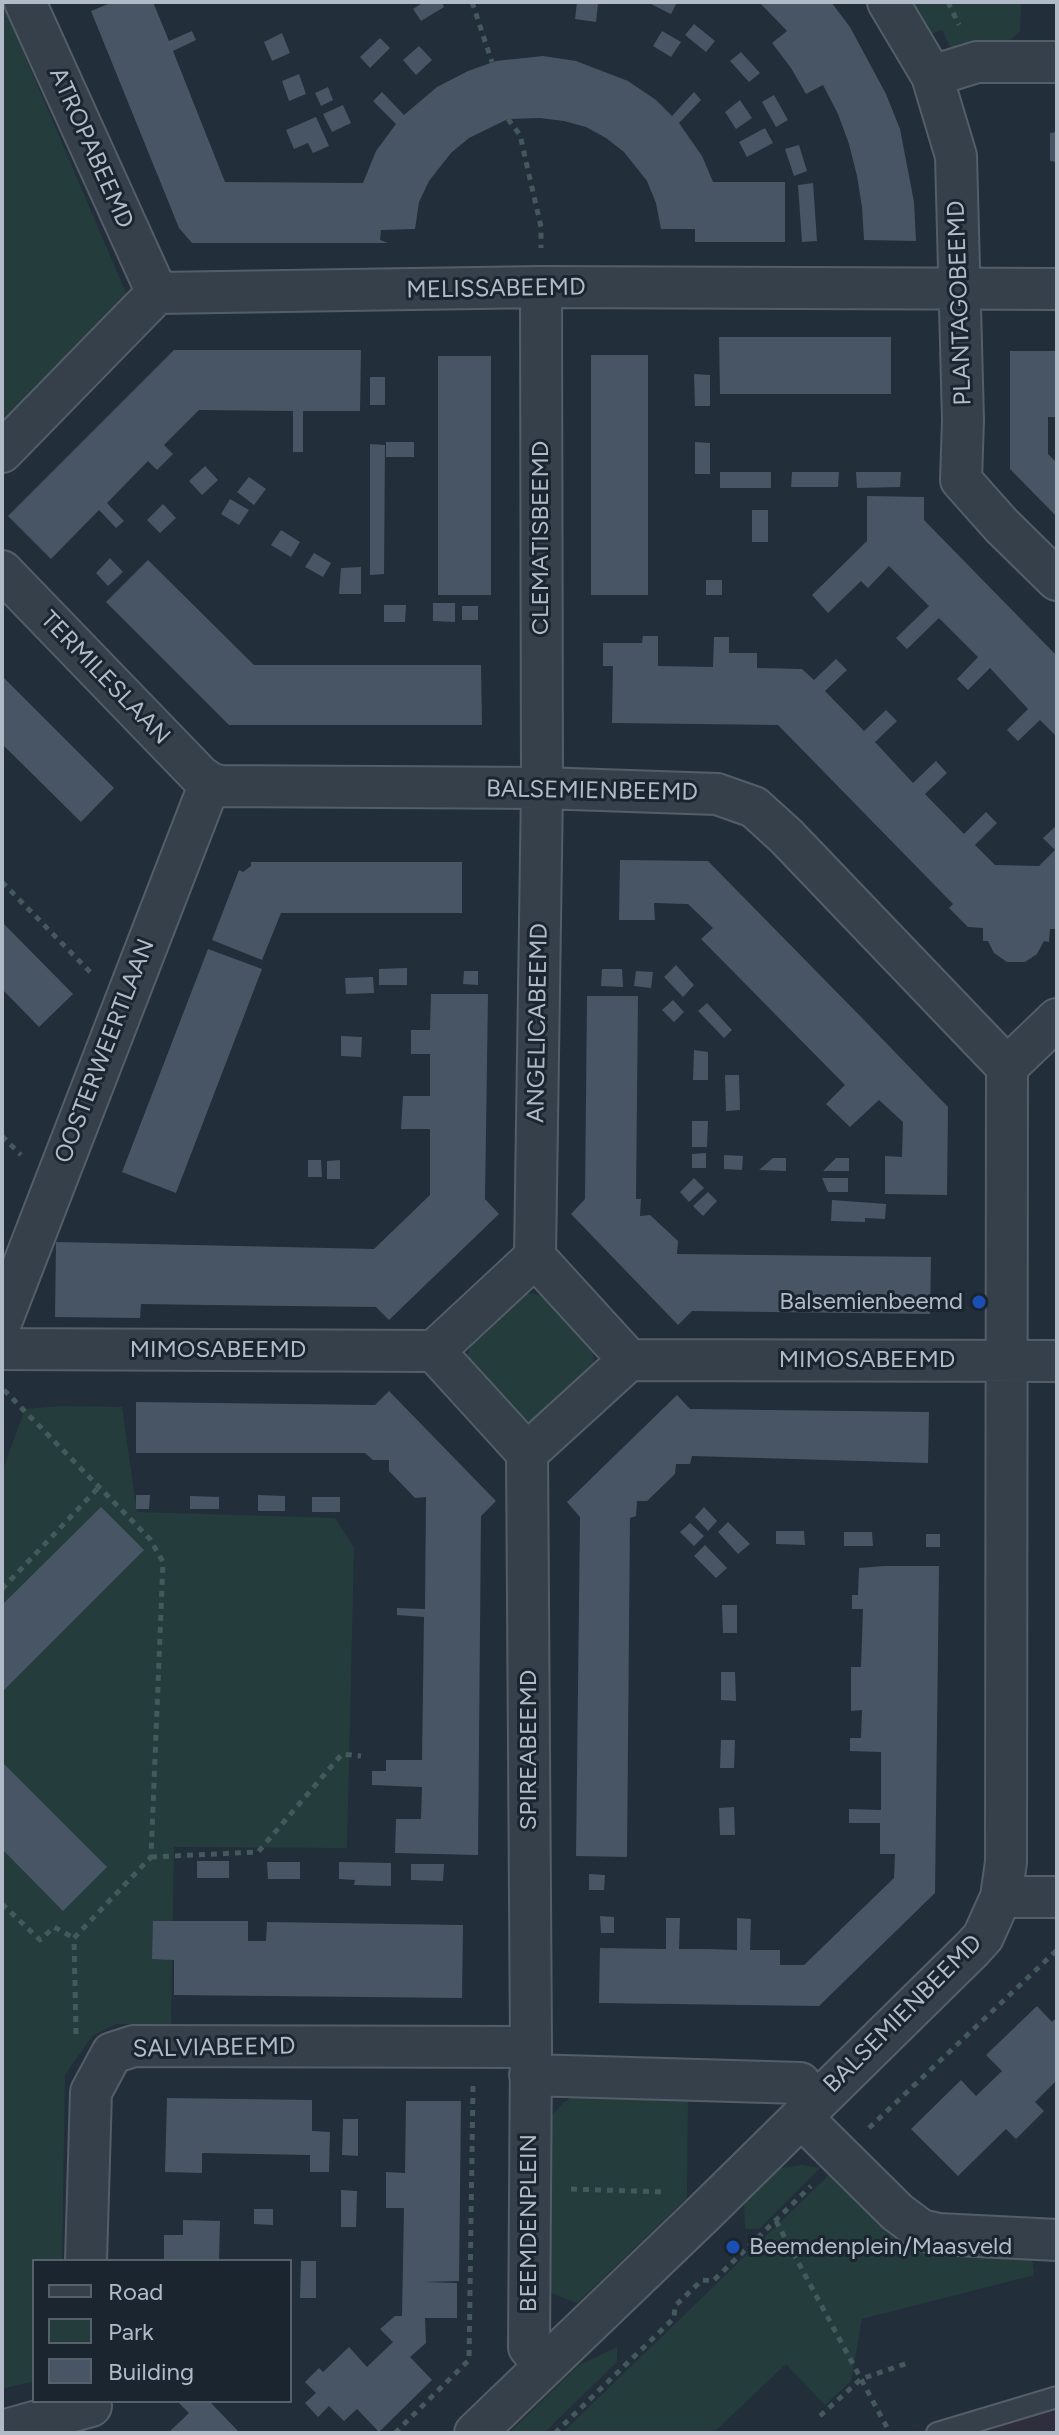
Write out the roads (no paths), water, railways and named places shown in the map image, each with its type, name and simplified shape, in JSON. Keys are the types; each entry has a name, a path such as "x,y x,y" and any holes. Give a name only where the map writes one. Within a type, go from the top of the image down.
{"street":[{"name":"ATROPABEEMD","path":"25,2 157,293"},
{"name":"PLANTAGOBEEMD","path":"888,2 932,76 956,156 963,420 961,480 1057,580"},
{"path":"932,76 977,62 1057,62"},
{"name":"MELISSABEEMD","path":"157,293 541,287 1057,289"},
{"name":"CLEMATISBEEMD","path":"541,287 542,788"},
{"path":"2,452 157,293"},
{"name":"TERMILESLAAN","path":"2,571 210,783"},
{"name":"BALSEMIENBEEMD","path":"210,783 220,786 542,788 717,794 754,807 786,836 1007,1067 1006,1862 1001,1897 983,1937 972,1949 475,2433"},
{"name":"OOSTERWEERTLAAN","path":"2,1320 210,783"},
{"name":"ANGELICABEEMD","path":"535,1257 542,788"},
{"path":"1007,1067 1057,1019"},
{"path":"535,1257 629,1360 527,1453 434,1351 535,1257"},
{"name":"MIMOSABEEMD","path":"2,1349 434,1351"},
{"name":"MIMOSABEEMD","path":"629,1360 1057,1361"},
{"name":"SPIREABEEMD","path":"527,1453 530,2061"},
{"path":"1001,1897 1057,1897"},
{"name":"SALVIABEEMD","path":"86,2259 91,2092 112,2053 134,2046 473,2047 530,2061"},
{"path":"530,2061 800,2083 809,2110 840,2156 897,2212 921,2230 938,2234 1057,2240"},
{"name":"BEEMDENPLEIN","path":"530,2061 529,2347 545,2366"},
{"path":"2,2431 95,2413"}],"lane":[{"path":"937,2433 1057,2397"}],"place":[{"name":"Balsemienbeemd","path":"979,1302"},
{"name":"Beemdenplein/Maasveld","path":"733,2247"}]}
